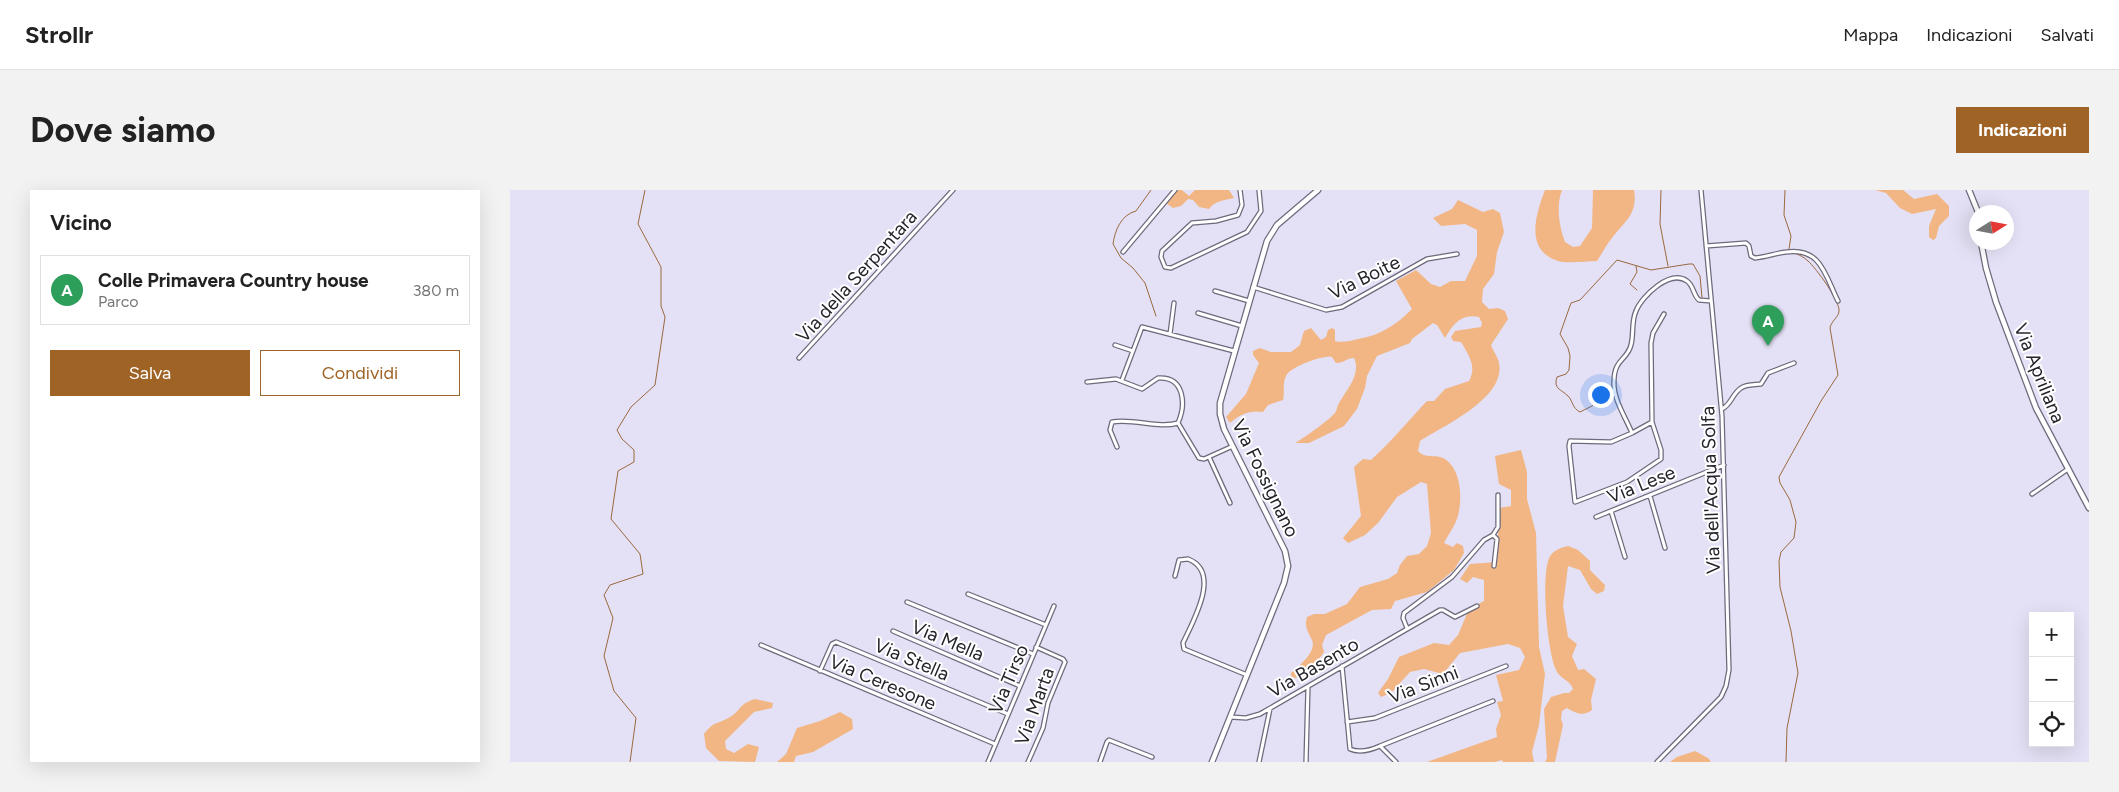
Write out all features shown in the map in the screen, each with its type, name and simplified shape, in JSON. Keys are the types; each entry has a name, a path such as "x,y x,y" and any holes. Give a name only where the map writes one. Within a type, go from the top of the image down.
{"street":[{"name":"Via della Serpentara","path":"799,358 953,190"},
{"path":"1124,252 1175,190"},
{"path":"1240,190 1242,204 1238,214 1220,220 1190,224 1162,251 1161,257 1165,267 1171,268 1247,232 1261,211 1259,190"},
{"name":"Via Fossignano","path":"1212,762 1285,580 1288,565 1285,551 1232,446 1219,410 1264,247 1273,231 1318,190"},
{"name":"Via dell'Acqua Solfa","path":"1657,762 1710,710 1721,697 1727,684 1729,647 1722,409 1701,190"},
{"path":"1969,190 1975,205"},
{"path":"1706,246 1746,244 1749,246 1751,256 1755,258 1787,252 1808,253 1814,256 1820,263 1838,301"},
{"name":"Via Apriliana","path":"1983,250 1999,310 2034,402 2044,426 2089,508"},
{"name":"Via Boite","path":"1253,287 1326,310 1334,310 1429,258 1457,254"},
{"path":"1632,433 1616,395 1614,382 1617,363 1630,347 1637,308 1658,284 1677,278 1684,279 1689,283 1699,300 1711,301"},
{"path":"1215,291 1249,301"},
{"path":"1170,334 1174,303"},
{"path":"1198,313 1242,326"},
{"path":"1652,422 1611,442 1570,441 1575,502 1627,482 1660,461 1662,453 1652,422 1650,341 1664,314"},
{"path":"1122,380 1141,328 1234,351"},
{"path":"1115,345 1133,351"},
{"path":"1722,409 1728,405 1741,388 1761,384 1768,373 1794,363"},
{"path":"1088,382 1112,379 1122,380 1141,389 1158,378 1168,379 1176,383 1182,392 1183,405 1178,423 1199,458 1209,457 1232,446"},
{"path":"1117,447 1110,429 1110,424 1113,421 1138,421 1168,425 1178,423"},
{"path":"1209,457 1230,503"},
{"name":"Via Lese","path":"1596,517 1724,465"},
{"path":"2032,494 2068,469"},
{"path":"1407,628 1403,618 1404,613 1450,580 1469,560 1483,541 1493,535 1498,528 1498,496"},
{"path":"1650,496 1665,548"},
{"path":"1611,511 1625,557"},
{"path":"1493,535 1497,538 1494,566"},
{"path":"1175,576 1179,560 1186,558 1197,565 1205,583 1203,594 1183,643 1184,648 1247,675"},
{"path":"968,594 1046,624"},
{"path":"907,602 1033,654"},
{"name":"Via Tirso","path":"988,762 1054,606"},
{"name":"Via Basento","path":"1230,717 1252,717 1270,708 1441,609 1454,617 1477,606"},
{"name":"Via Mella","path":"893,631 1020,686"},
{"name":"Via Stella","path":"820,671 832,644 836,642 1008,714"},
{"name":"Via Ceresone","path":"761,646 995,744"},
{"name":"Via Marta","path":"1028,762 1043,728 1048,703 1065,662 1063,659 1036,647"},
{"path":"1342,666 1351,750 1367,750 1380,746 1493,701"},
{"name":"Via Sinni","path":"1347,722 1375,718 1506,666"},
{"path":"1306,762 1308,686"},
{"path":"1259,762 1270,708"},
{"path":"1100,762 1108,740 1152,757"},
{"path":"1380,746 1396,762"}],"shaded area":[{"path":"1176,190 1182,190 1189,196 1195,190 1229,190 1234,198 1223,200 1209,209 1199,207 1193,200 1188,199 1181,206 1173,208 1166,203"},
{"path":"1545,190 1562,190 1559,203 1561,229 1565,242 1573,247 1580,246 1592,228 1593,190 1634,190 1635,198 1629,217 1597,261 1562,262 1547,256 1540,249 1537,240 1536,220"},
{"path":"1875,190 1903,190 1914,199 1937,194 1949,206 1949,216 1939,226 1936,238 1933,240 1929,237 1929,226 1936,209 1912,214 1900,208 1886,193"},
{"path":"1458,200 1483,212 1493,209 1500,213 1504,232 1497,252 1494,274 1483,289 1482,302 1489,309 1498,308 1505,311 1508,319 1491,345 1499,363 1499,376 1493,388 1484,399 1458,419 1420,441 1418,451 1427,456 1443,458 1454,469 1460,494 1459,512 1456,522 1444,543 1453,547 1457,543 1463,546 1464,553 1454,570 1427,592 1395,601 1391,609 1372,610 1326,635 1322,645 1324,652 1307,676 1295,678 1291,676 1291,673 1310,654 1313,645 1306,626 1307,617 1314,614 1325,614 1347,604 1360,587 1388,579 1397,573 1407,556 1419,554 1427,546 1431,533 1427,484 1421,482 1397,497 1378,523 1365,535 1348,543 1343,538 1361,516 1354,467 1363,459 1371,460 1427,401 1434,401 1445,389 1469,381 1472,366 1469,357 1461,342 1453,341 1451,337 1455,331 1481,327 1482,323 1479,317 1462,318 1451,328 1445,338 1437,325 1433,323 1412,339 1410,343 1377,356 1367,376 1365,388 1357,409 1344,426 1309,443 1295,443 1335,413 1352,383 1356,371 1354,358 1336,363 1332,357 1327,357 1293,369 1286,376 1284,382 1283,400 1268,405 1263,412 1245,413 1230,423 1226,417 1246,394 1259,363 1253,355 1253,351 1260,348 1271,352 1291,352 1300,345 1304,331 1311,328 1321,340 1326,337 1328,330 1332,328 1335,330 1335,341 1341,342 1381,332 1400,320 1412,309 1396,281 1416,270 1431,284 1440,287 1451,281 1465,281 1477,256 1477,230 1465,224 1441,226 1433,218 1452,209"},
{"path":"1521,450 1527,472 1527,499 1536,533 1539,647 1545,674 1539,725 1532,752 1534,762 1503,762 1502,760 1495,762 1427,762 1497,737 1496,729 1501,715 1497,702 1503,701 1496,675 1519,670 1525,657 1520,648 1508,644 1460,653 1443,674 1424,669 1410,672 1391,693 1381,697 1378,693 1388,679 1399,657 1434,643 1449,645 1458,635 1469,609 1484,601 1484,580 1473,577 1467,583 1460,579 1470,564 1497,562 1499,508 1511,506 1511,490 1499,484 1495,456"},
{"path":"1568,546 1578,550 1590,561 1590,570 1605,585 1604,591 1597,594 1591,589 1580,570 1568,566 1563,606 1568,637 1577,644 1572,656 1578,670 1584,669 1596,679 1591,700 1592,710 1582,714 1567,708 1562,711 1561,719 1563,725 1555,762 1545,762 1547,758 1544,709 1551,697 1569,693 1573,689 1570,683 1557,673 1556,670 1550,647 1545,597 1545,581 1549,558 1555,551"},
{"path":"755,699 773,703 772,708 754,712 725,741 726,749 734,753 748,744 759,747 755,762 719,761 706,748 704,734 714,725 730,717 742,705"},
{"path":"840,712 852,719 853,729 813,752 796,756 794,762 777,762 786,754 797,728"},
{"path":"1695,751 1708,758 1711,762 1670,762 1677,757"}],"waterway":[{"path":"630,762 636,718 614,691 604,656 613,618 604,595 610,585 643,574 640,554 611,519 618,471 634,462 634,450 622,439 617,430 631,407 655,385 665,317 661,306 661,267 638,224 645,190"},
{"path":"1151,190 1136,211 1126,216 1120,224 1113,244 1121,258 1133,268 1145,283 1156,316"},
{"path":"1661,190 1660,224 1668,266"},
{"path":"1785,190 1784,215 1791,236 1789,249"},
{"path":"1786,762 1787,728 1798,673 1791,631 1780,587 1779,561 1781,552 1794,538 1796,522 1790,500 1780,483 1779,477 1821,401 1838,375 1830,328 1839,313 1836,300 1816,270 1802,256 1795,253"},
{"path":"1614,397 1606,405 1594,405 1580,412 1575,409 1570,398 1556,384 1557,377 1566,374 1569,370 1570,356 1560,334 1571,303 1580,300 1617,260 1651,270 1693,264 1700,276 1702,298"},
{"path":"1636,266 1637,272 1630,284 1637,290"}],"place":[{"name":"Colle Primavera Country house","path":"1768,346"}]}
